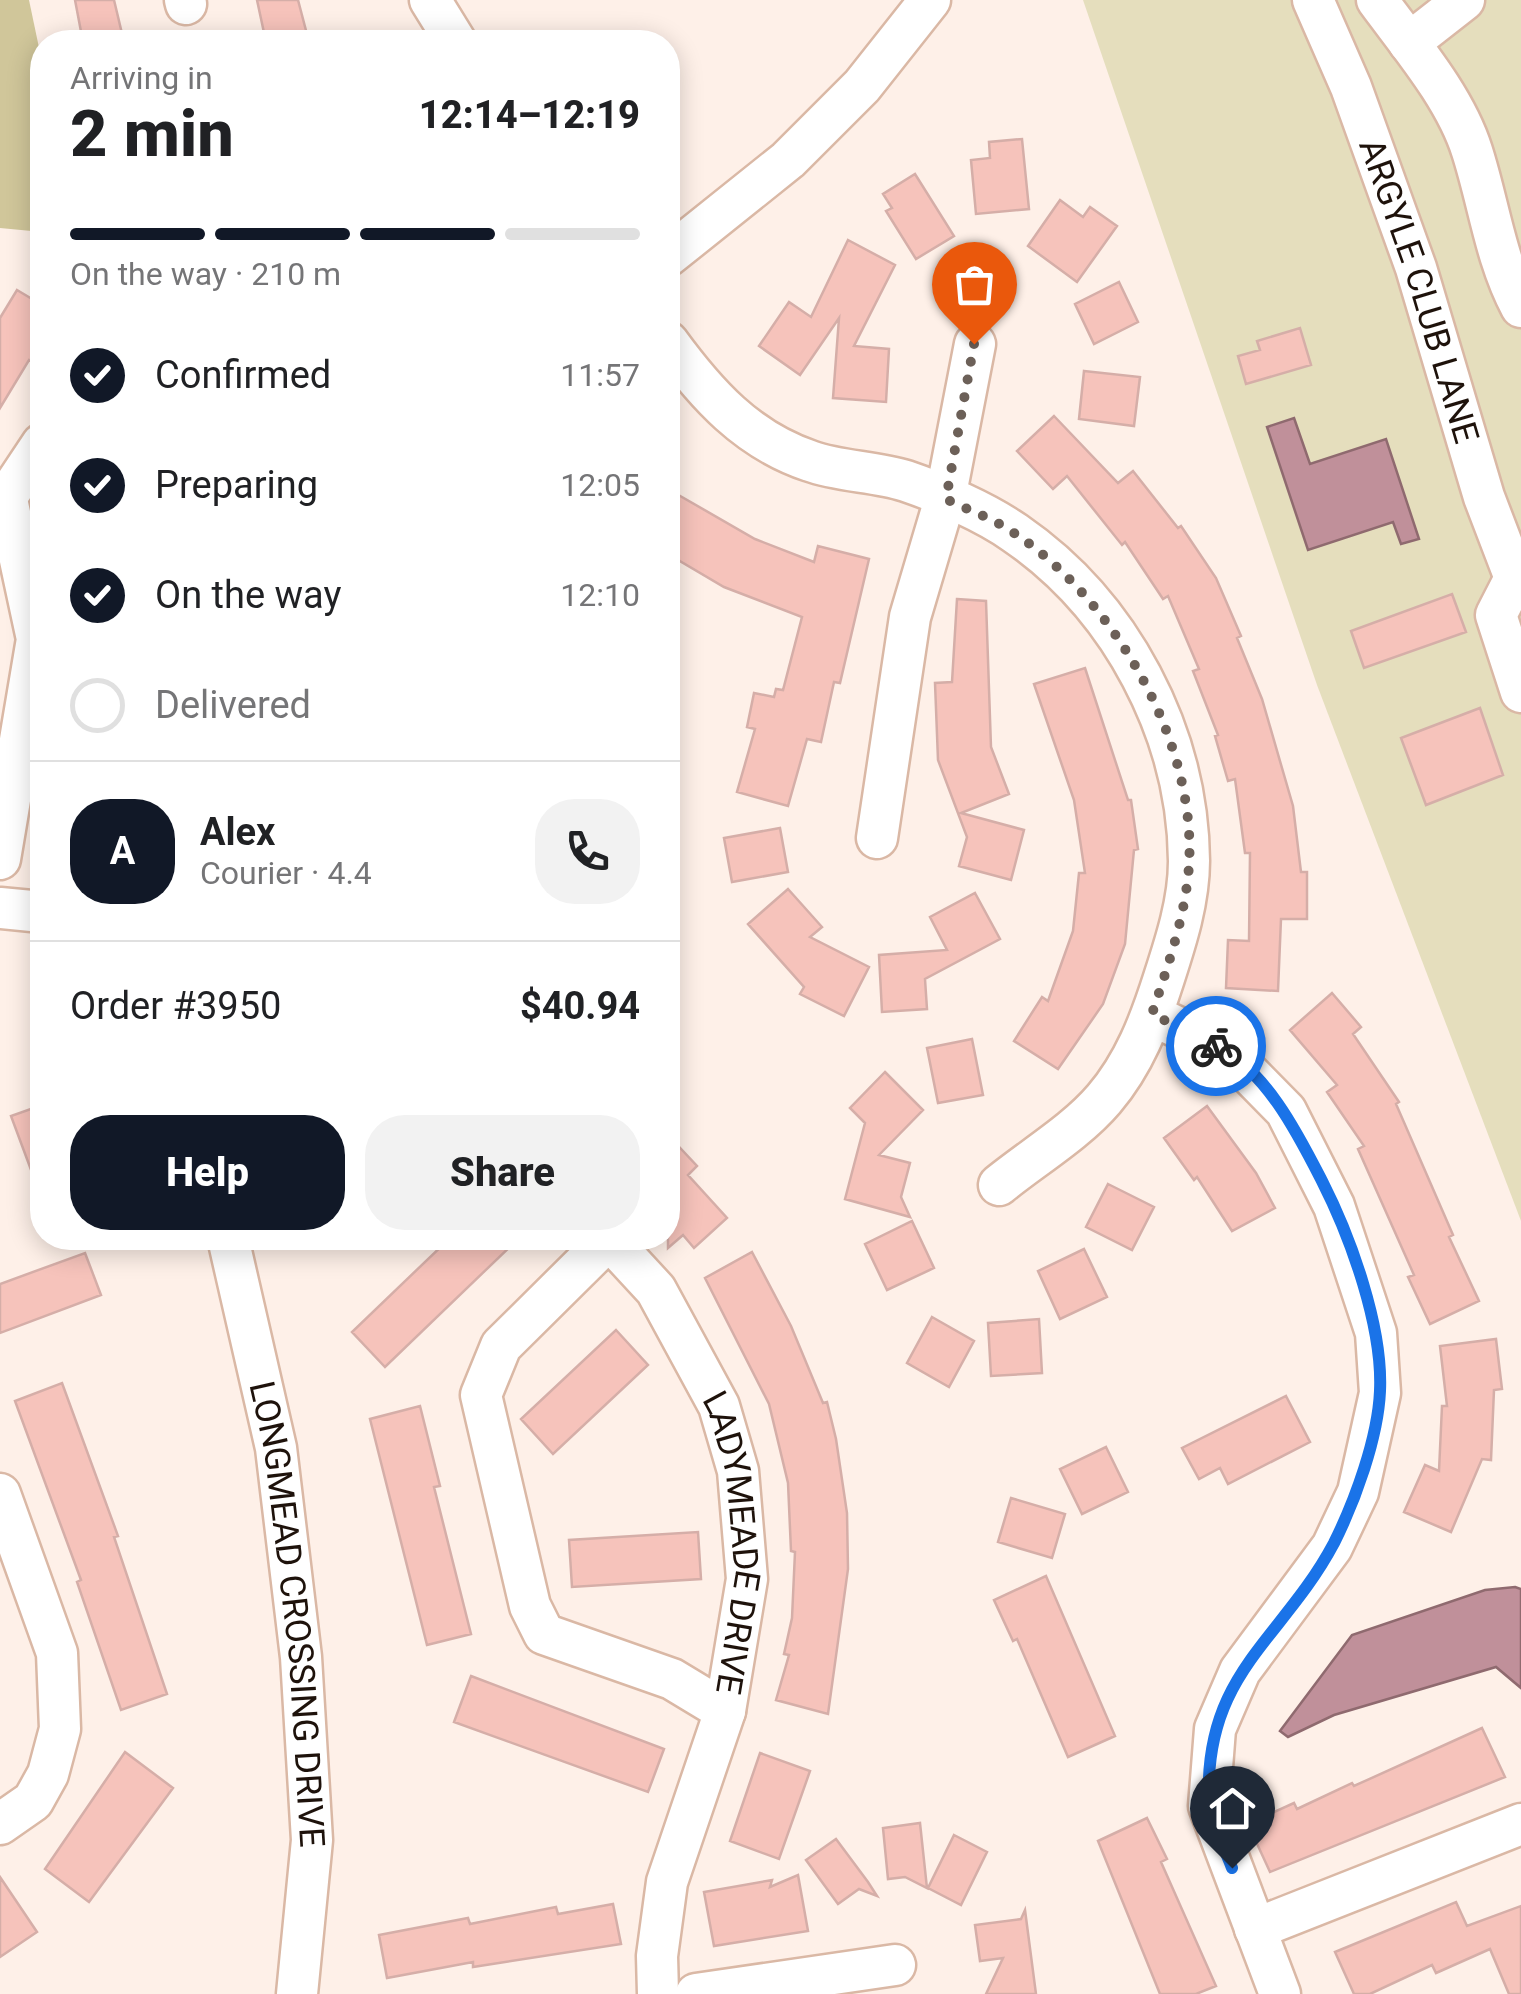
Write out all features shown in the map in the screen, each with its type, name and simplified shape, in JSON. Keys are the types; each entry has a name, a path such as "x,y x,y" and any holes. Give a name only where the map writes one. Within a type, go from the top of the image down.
{"street":[{"path":"430,0 449,30"},
{"path":"680,246 788,160 862,86 930,0"},
{"name":"ARGYLE CLUB LANE","path":"1314,0 1352,87 1416,268 1484,497 1518,576"},
{"path":"1377,0 1409,44 1471,148 1496,246 1521,307"},
{"path":"1409,44 1464,0"},
{"path":"877,838 910,617 946,499 974,344"},
{"path":"680,358 704,391 749,431 810,462 905,481 1014,532 1080,588 1130,654 1165,726 1184,804 1189,863 1181,925 1152,1014 1137,1051 1102,1101 999,1186"},
{"path":"30,460 2,499 30,610"},
{"path":"1518,576 1496,615 1521,692"},
{"path":"0,859 30,680"},
{"path":"0,908 30,911"},
{"path":"1152,1014 1226,1051 1286,1111 1334,1206 1376,1333 1380,1393 1358,1492 1332,1547 1240,1671 1215,1729 1209,1806 1280,1994"},
{"name":"LONGMEAD CROSSING DRIVE","path":"231,1250 276,1448 302,1657 312,1840 297,1994"},
{"path":"596,1250 502,1346 481,1395 530,1606 544,1634 672,1679 725,1711"},
{"name":"LADYMEADE DRIVE","path":"618,1250 665,1306 719,1406 738,1471 747,1579 725,1711 667,1882 656,1956 658,1994"},
{"path":"0,1494 56,1653 60,1729 48,1774 32,1802 0,1824"},
{"path":"1255,1929 1521,1824"},
{"path":"696,1994 894,1965"}],"shaded area":[{"path":"0,0 29,0 35,30 30,30 30,231 0,228"},
{"path":"1083,0 1521,0 1521,1221 1317,685"},
{"path":"1294,418 1310,464 1386,439 1419,539 1401,544 1393,522 1308,550 1267,427"},
{"path":"1521,1589 1521,1688 1496,1667 1334,1715 1288,1737 1280,1731 1352,1635 1485,1590"}],"building":[{"path":"75,0 114,0 121,30 81,30"},
{"path":"257,0 298,0 306,30 263,30"},
{"path":"1022,139 1029,209 976,214 971,160 990,158 989,142"},
{"path":"915,174 954,236 916,259 886,211 892,208 883,194"},
{"path":"1060,200 1083,217 1090,207 1117,226 1077,282 1028,246"},
{"path":"848,240 895,265 854,346 889,349 886,402 833,398 839,318 800,375 759,346 789,302 811,317"},
{"path":"1119,282 1138,322 1094,344 1075,304"},
{"path":"17,290 30,298 30,361 0,408 0,318"},
{"path":"1300,328 1311,365 1246,384 1238,356 1260,350 1257,341"},
{"path":"1084,371 1140,377 1134,426 1079,419"},
{"path":"1054,416 1118,483 1133,471 1178,528 1181,526 1216,578 1241,636 1237,638 1262,699 1293,806 1301,872 1307,872 1307,919 1281,919 1278,991 1226,988 1228,940 1249,941 1250,853 1245,853 1235,779 1228,781 1215,736 1218,735 1193,671 1199,669 1168,596 1163,599 1125,542 1122,545 1067,476 1053,489 1017,451"},
{"path":"680,496 755,539 814,562 818,546 869,559 840,683 834,682 821,742 807,739 788,806 737,792 755,729 747,727 754,693 774,697 776,689 783,690 802,617 724,587 680,561"},
{"path":"1452,594 1466,632 1364,668 1351,631"},
{"path":"957,599 986,601 991,747 1009,794 961,813 1024,830 1011,880 959,866 967,837 938,760 935,683 952,682"},
{"path":"1085,668 1131,800 1138,849 1134,850 1125,944 1103,1004 1058,1069 1014,1041 1042,997 1048,1001 1073,931 1079,873 1085,873 1074,800 1034,684"},
{"path":"1480,708 1503,775 1426,805 1401,738"},
{"path":"780,828 788,872 732,882 724,838"},
{"path":"788,889 822,927 810,937 869,967 844,1016 800,994 804,987 748,924"},
{"path":"975,893 1000,939 925,979 927,1009 882,1012 879,955 947,950 930,917"},
{"path":"1332,993 1361,1027 1353,1034 1399,1102 1396,1104 1453,1235 1449,1237 1479,1301 1430,1324 1408,1277 1414,1275 1358,1149 1364,1146 1327,1092 1337,1085 1290,1030"},
{"path":"972,1039 983,1095 938,1103 927,1048"},
{"path":"885,1072 923,1110 879,1155 910,1163 901,1197 910,1217 845,1199 865,1123 850,1108"},
{"path":"1207,1106 1256,1173 1275,1208 1232,1231 1197,1177 1194,1180 1164,1138"},
{"path":"30,1109 30,1167 11,1116"},
{"path":"680,1148 697,1166 688,1175 727,1218 694,1248 683,1235 680,1238"},
{"path":"1108,1184 1154,1207 1132,1250 1086,1227"},
{"path":"912,1221 934,1268 887,1290 865,1244"},
{"path":"1084,1249 1107,1297 1060,1319 1038,1271"},
{"path":"437,1250 507,1250 385,1367 352,1332"},
{"path":"752,1252 791,1326 823,1403 827,1402 836,1439 847,1513 848,1569 828,1714 776,1700 789,1655 784,1654 792,1618 795,1552 791,1551 788,1483 769,1404 705,1278"},
{"path":"85,1253 101,1295 0,1333 0,1284"},
{"path":"932,1317 974,1341 949,1387 907,1363"},
{"path":"1039,1319 1042,1373 991,1376 988,1323"},
{"path":"616,1330 648,1365 553,1454 521,1419"},
{"path":"1496,1339 1502,1389 1494,1390 1491,1460 1482,1459 1451,1532 1404,1512 1425,1465 1439,1471 1442,1406 1447,1406 1440,1346"},
{"path":"62,1383 118,1536 114,1537 167,1694 121,1710 77,1582 81,1580 15,1401"},
{"path":"1286,1396 1310,1442 1228,1484 1220,1468 1199,1479 1182,1448"},
{"path":"420,1406 440,1486 434,1487 471,1634 427,1645 370,1419"},
{"path":"1106,1447 1128,1492 1082,1514 1060,1469"},
{"path":"1011,1498 1065,1514 1052,1558 998,1542"},
{"path":"698,1532 701,1579 572,1587 569,1540"},
{"path":"1046,1576 1115,1736 1068,1757 1017,1639 1013,1641 994,1600"},
{"path":"471,1676 664,1749 648,1792 454,1722"},
{"path":"1482,1728 1505,1777 1270,1872 1248,1824 1294,1803 1297,1809 1352,1783 1354,1786"},
{"path":"125,1752 173,1788 89,1902 45,1869"},
{"path":"760,1753 810,1771 779,1859 730,1841"},
{"path":"1147,1818 1167,1859 1161,1862 1216,1986 1196,1994 1160,1994 1098,1841"},
{"path":"920,1823 927,1888 905,1877 888,1879 883,1828"},
{"path":"954,1835 987,1852 961,1905 928,1888"},
{"path":"836,1839 877,1896 859,1889 838,1904 806,1860"},
{"path":"798,1875 808,1931 714,1946 704,1892 772,1880 770,1887"},
{"path":"0,1877 37,1932 0,1957"},
{"path":"1456,1902 1467,1926 1521,1906 1521,1994 1509,1994 1490,1949 1436,1973 1432,1965 1370,1994 1354,1994 1335,1952"},
{"path":"613,1904 621,1944 473,1967 473,1962 387,1978 379,1935 468,1918 470,1924 556,1907 558,1914"},
{"path":"1025,1910 1036,1994 986,1994 1003,1958 980,1961 975,1925 1021,1919"}],"way so far":[{"path":"974,344 946,499 1014,532 1080,588 1130,654 1165,726 1184,804 1189,863 1181,925 1152,1014 1216,1046"}],"route":[{"path":"1216,1046 1226,1051 1286,1111 1334,1206 1376,1333 1380,1393 1358,1492 1332,1547 1240,1671 1215,1729 1209,1806 1232,1868"}]}
